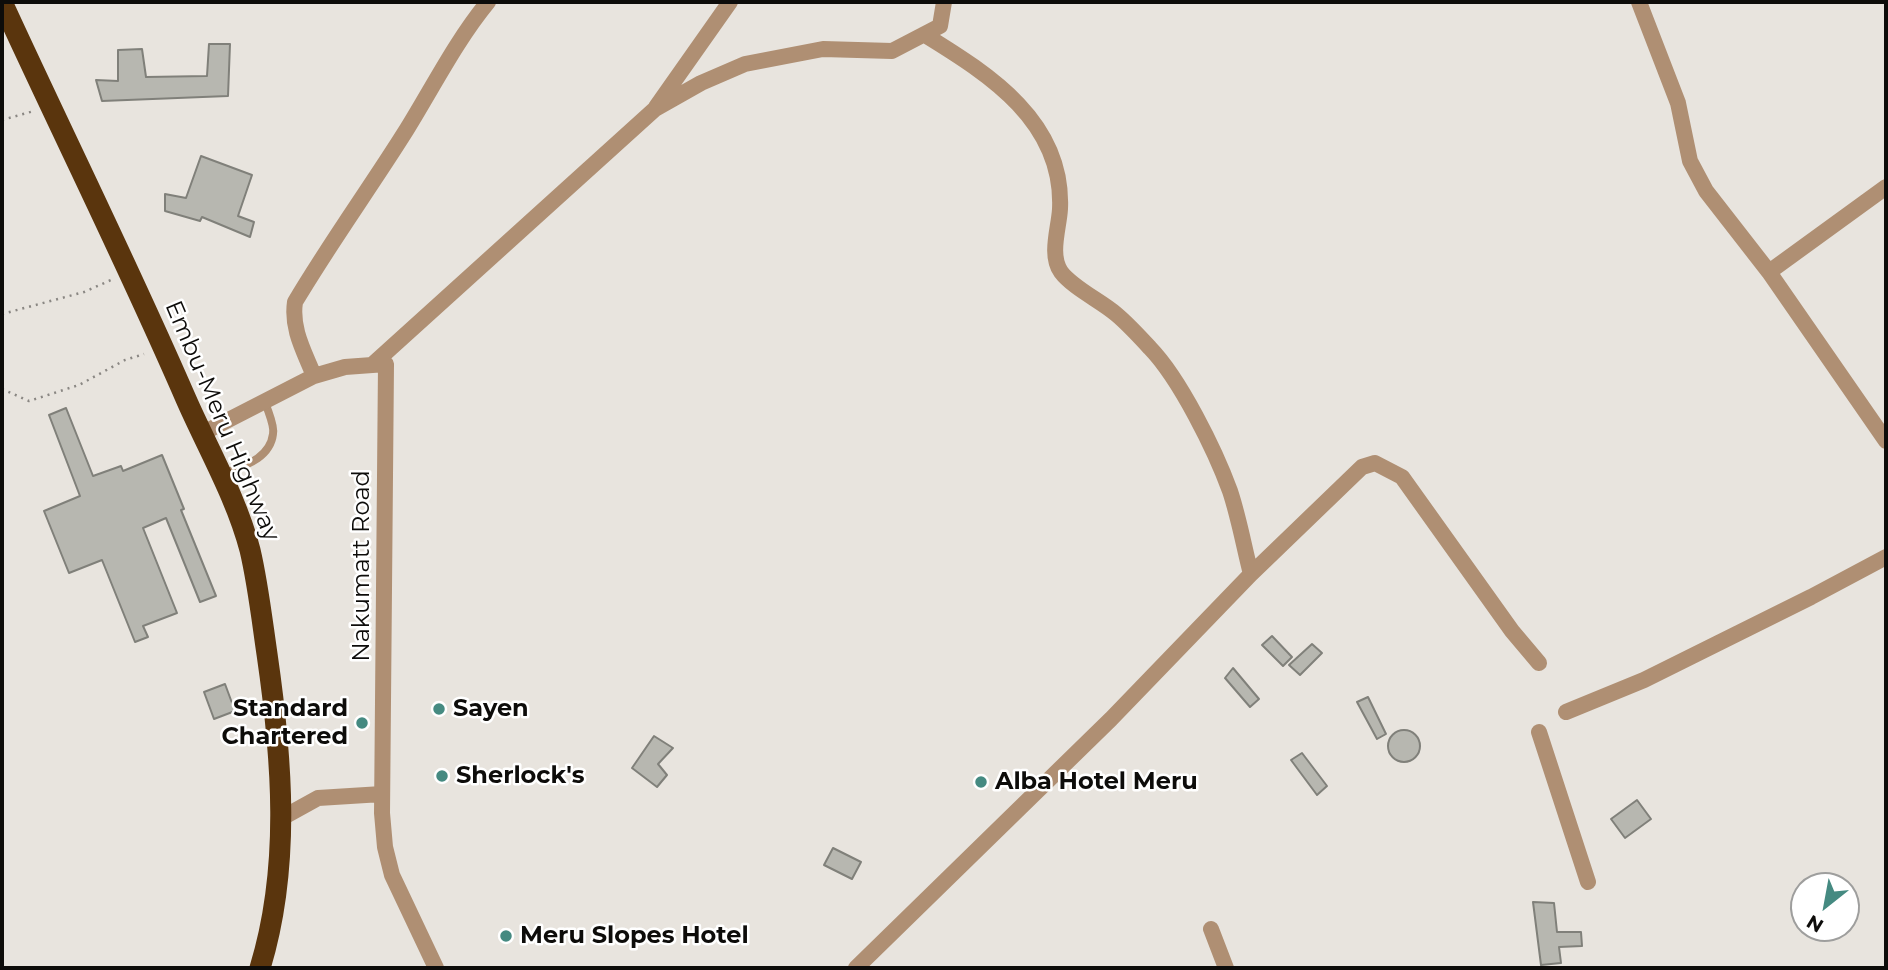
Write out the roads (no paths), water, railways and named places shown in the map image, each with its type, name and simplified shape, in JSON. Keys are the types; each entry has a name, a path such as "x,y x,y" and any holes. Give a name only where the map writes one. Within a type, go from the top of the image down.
{"highway":[{"name":"Embu-Meru Highway","path":"2,2 164,348 249,548 261,612 278,744 280,818 277,900 260,968"}],"street":[{"path":"314,376 295,330 295,302 406,130 472,21 488,2"},
{"path":"201,434 314,376 345,367 379,365 655,109 730,2"},
{"path":"655,109 701,83 746,64 823,49 892,51 940,26 944,2"},
{"path":"1639,2 1678,103 1690,161 1706,191 1769,272 1886,441"},
{"path":"925,35 973,64 1009,94 1043,139 1054,159 1061,185 1055,251 1062,272 1118,314 1153,351 1178,387 1211,448 1230,493 1251,574"},
{"path":"1769,272 1886,187"},
{"name":"Nakumatt Road","path":"379,365 382,794 385,847 392,875 431,967"},
{"path":"856,968 1103,728 1251,574 1362,467 1376,463 1402,477 1512,631 1539,663"},
{"path":"1566,712 1644,680 1886,557"},
{"path":"1539,732 1588,882"},
{"path":"280,818 318,799 382,794"},
{"path":"1211,929 1226,968"}],"lane":[{"path":"220,475 254,462 267,450 274,432 265,401"}],"place":[{"name":"Sayen","path":"439,709"},
{"name":"Standard Chartered","path":"362,723"},
{"name":"Sherlock's","path":"442,776"},
{"name":"Alba Hotel Meru","path":"981,782"},
{"name":"Meru Slopes Hotel","path":"506,936"}]}
